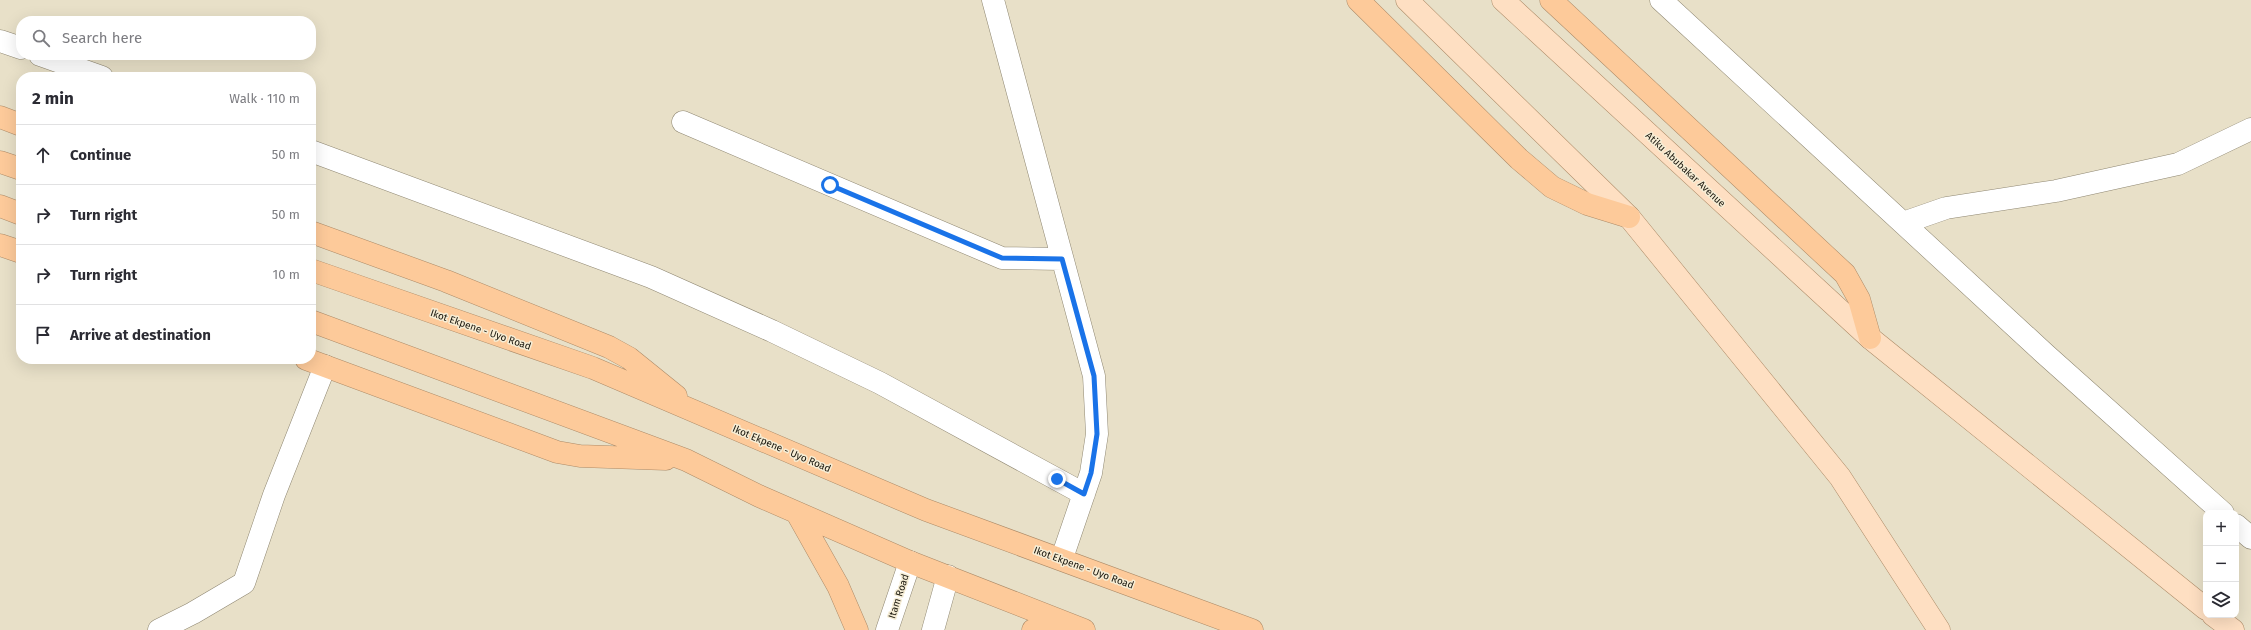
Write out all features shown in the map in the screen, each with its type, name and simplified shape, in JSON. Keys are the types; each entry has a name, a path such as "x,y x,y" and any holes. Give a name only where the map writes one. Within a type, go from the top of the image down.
{"highway":[{"path":"1358,0 1519,159 1552,187 1587,204 1629,218"},
{"path":"1551,0 1845,274 1859,299 1870,338"},
{"path":"0,117 16,122"},
{"path":"0,162 16,167"},
{"path":"0,206 16,212"},
{"path":"316,234 446,281 608,347 629,358 697,412"},
{"path":"0,244 16,250"},
{"name":"Ikot Ekpene - Uyo Road","path":"316,272 594,368 926,510 1062,558 1252,630"},
{"path":"316,323 686,460 797,512 910,562 1084,630"},
{"path":"316,363 557,452 580,456 686,460"},
{"path":"797,512 838,586 857,630"},
{"path":"1033,630 1058,620"}],"main road":[{"path":"1407,0 1629,218 1840,477 1939,630"},
{"name":"Atiku Abubakar Avenue","path":"1503,0 1870,338 2203,607"},
{"path":"2217,618 2232,630"}],"street":[{"path":"993,0 1094,376 1097,434 1091,473 1062,558"},
{"path":"1661,0 1903,223 2220,510"},
{"path":"0,41 16,46"},
{"path":"54,60 88,72"},
{"path":"683,122 1002,258 1062,259"},
{"path":"1903,223 1946,208 2056,191 2178,164 2251,129"},
{"path":"316,153 658,280 772,331 880,384 1084,494"},
{"path":"159,630 193,613 244,583 316,364"},
{"path":"2239,528 2251,538"},
{"name":"Itam Road","path":"887,630 910,562"},
{"path":"933,630 948,576"}],"route":[{"path":"830,185 1002,258 1062,259 1094,376 1097,434 1091,473 1084,494 1057,479"}]}
